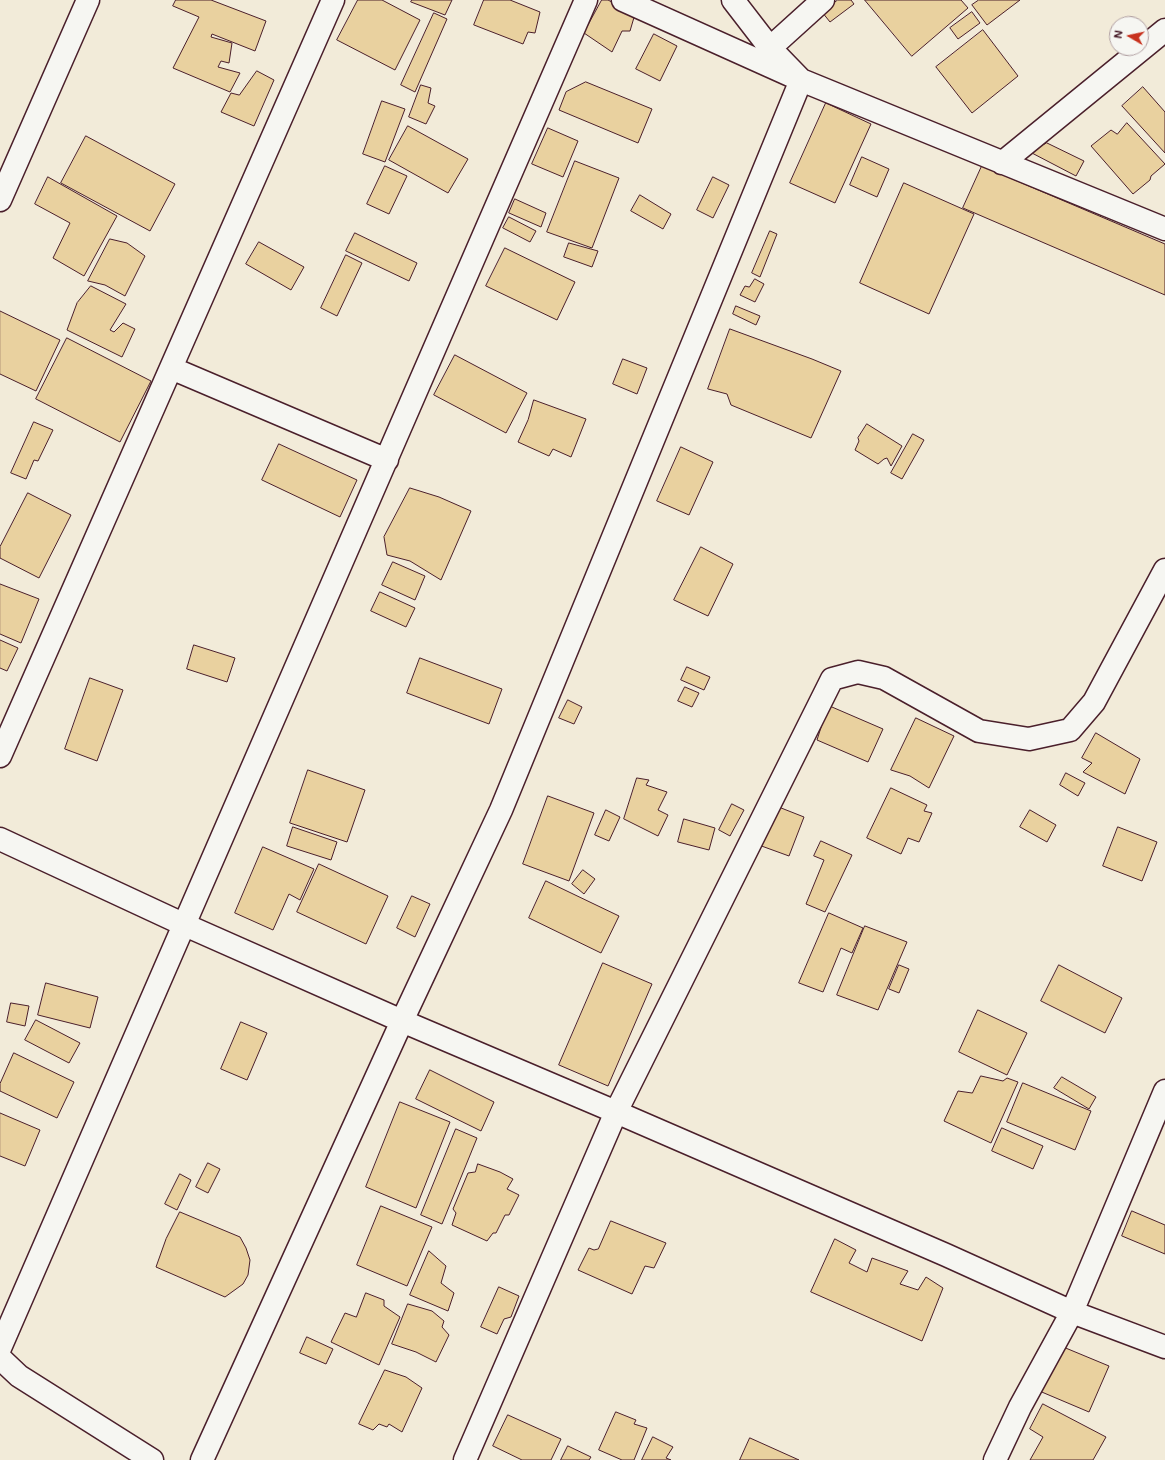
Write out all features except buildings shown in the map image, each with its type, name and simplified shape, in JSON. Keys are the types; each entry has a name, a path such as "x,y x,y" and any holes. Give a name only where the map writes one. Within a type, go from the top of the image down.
{"street":[{"path":"0,200 88,0"},
{"path":"0,756 333,0"},
{"path":"0,1348 586,0"},
{"path":"623,0 801,80 1165,229"},
{"path":"734,0 770,48 801,80"},
{"path":"770,48 823,0"},
{"path":"1002,163 1165,30"},
{"path":"202,1460 402,1021 501,810 801,80"},
{"path":"171,368 387,460"},
{"path":"465,1460 616,1112 832,679 858,672 884,678 979,731 1029,739 1070,730 1094,702 1165,570"},
{"path":"0,840 402,1021 946,1255 1072,1312 1165,1347"},
{"path":"995,1460 1020,1407 1072,1312 1165,1090"},
{"path":"0,1358 19,1376 152,1460"}]}
